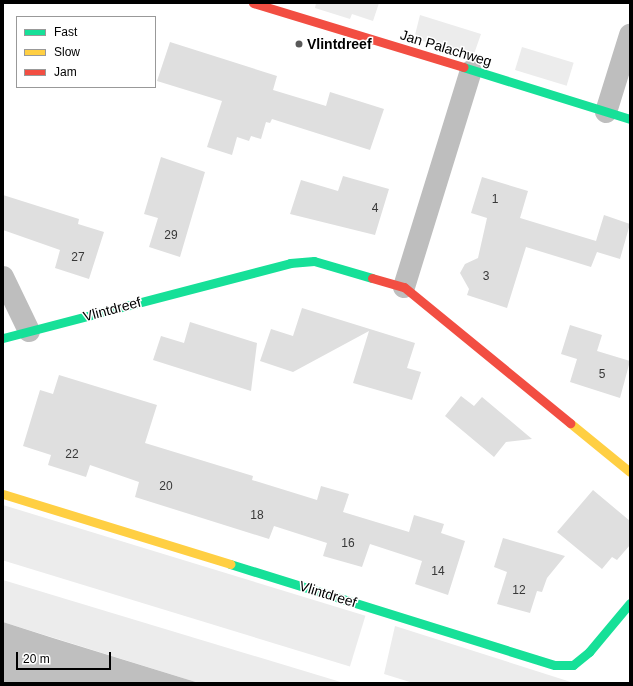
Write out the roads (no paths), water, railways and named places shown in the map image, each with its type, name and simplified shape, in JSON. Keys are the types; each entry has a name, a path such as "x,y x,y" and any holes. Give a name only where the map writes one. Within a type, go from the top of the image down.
{"street":[{"name":"Jan Palachweg","path":"253,3 630,119"},
{"path":"606,112 630,35"},
{"path":"404,287 471,71"},
{"name":"Vlintdreef","path":"3,338 290,263 314,261 404,287 630,472"},
{"path":"3,277 29,331"},
{"name":"Vlintdreef","path":"3,494 555,665 573,665 590,652 630,603"}],"place":[{"name":"Vlintdreef","path":"299,44"}]}
